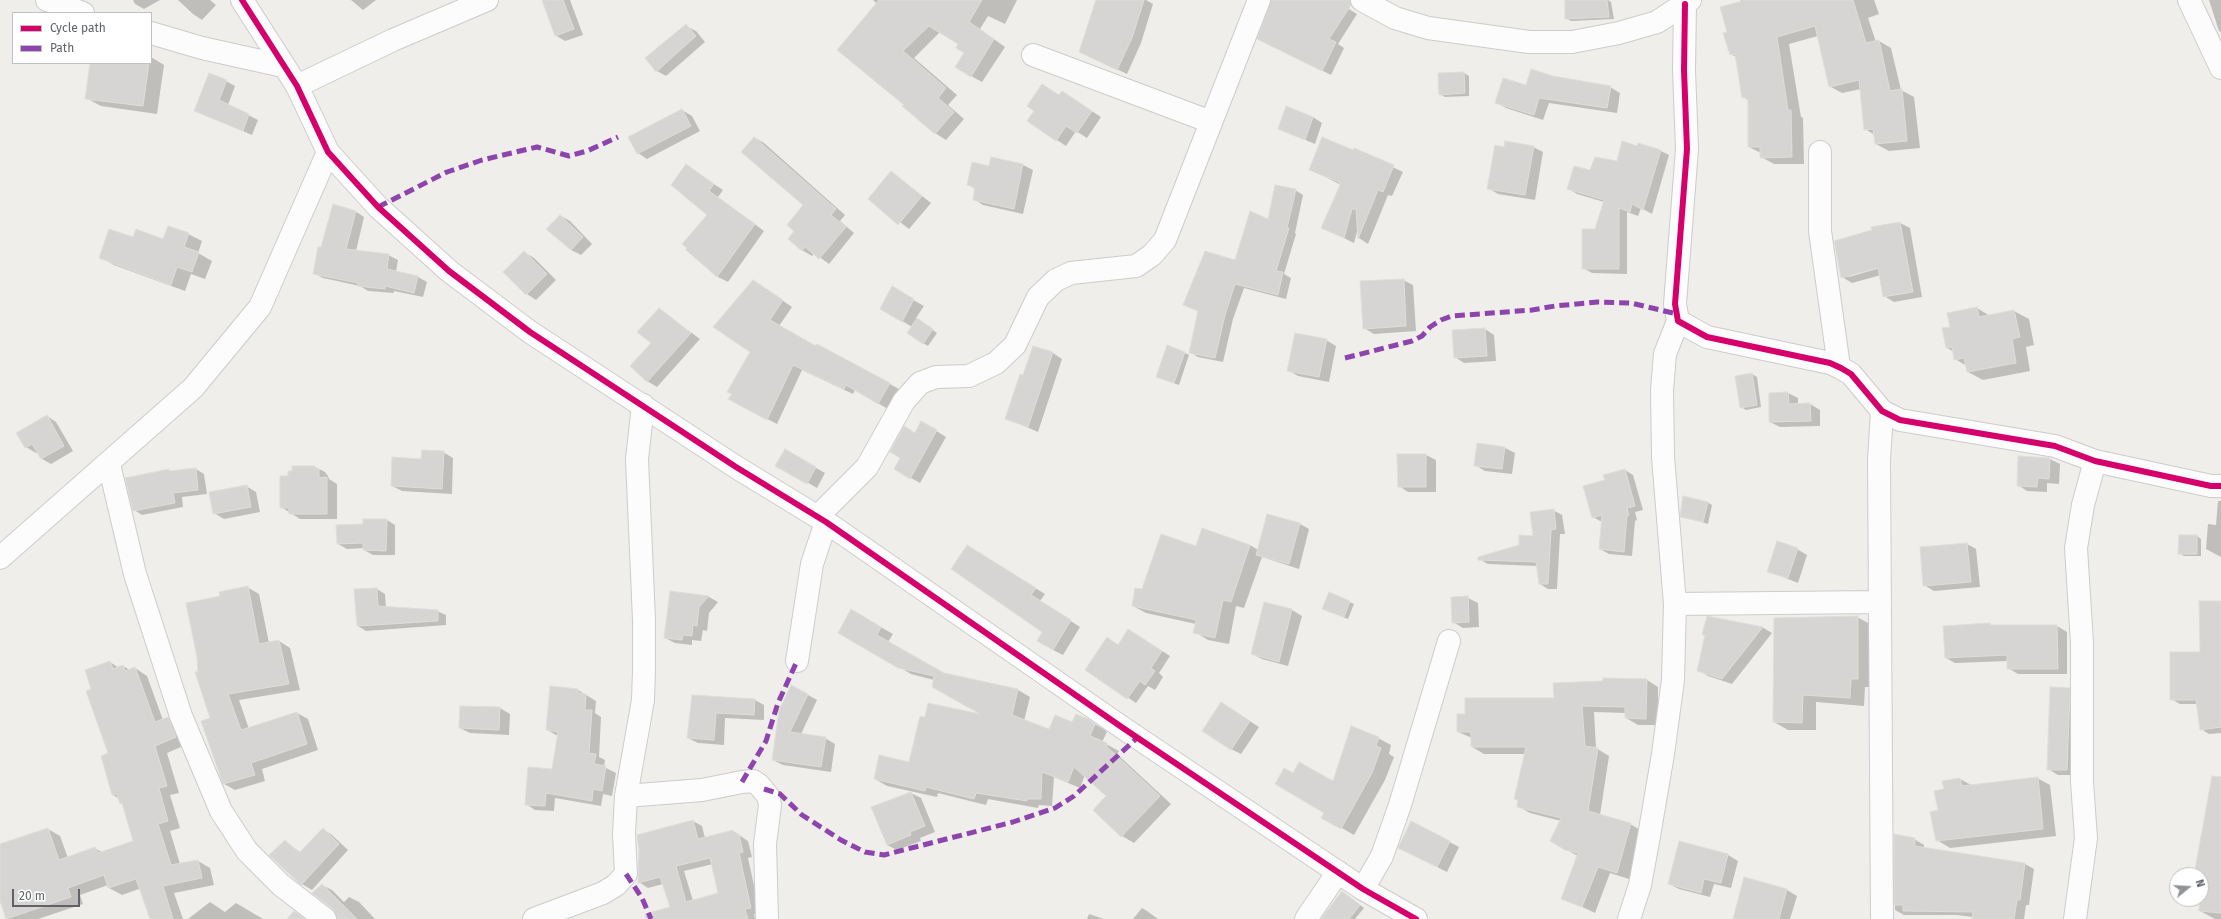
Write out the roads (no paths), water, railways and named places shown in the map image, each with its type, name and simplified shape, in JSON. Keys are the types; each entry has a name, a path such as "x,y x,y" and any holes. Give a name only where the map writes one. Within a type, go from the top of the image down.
{"street":[{"path":"47,0 80,12"},
{"path":"242,0 297,86 328,152 378,207 449,271 530,332 736,467 822,519 1123,728 1363,889 1416,919"},
{"path":"297,86 393,40 487,0"},
{"path":"797,661 812,564 822,519 867,467 904,401 920,383 936,378 968,376 996,363 1015,345 1038,297 1056,280 1072,273 1136,266 1152,256 1165,240 1259,0"},
{"path":"1362,0 1396,18 1428,28 1536,42 1572,42 1619,33 1657,22 1688,2"},
{"path":"2189,0 2221,68"},
{"path":"1629,919 1640,885 1664,754 1673,680 1675,604 1663,457 1662,390 1665,354 1678,321 1675,304 1686,149 1684,70 1688,2"},
{"path":"152,33 202,48 283,66"},
{"path":"1033,55 1211,122"},
{"path":"0,558 109,464 193,388 260,307 328,152"},
{"path":"1820,152 1820,232 1839,367"},
{"path":"1678,321 1707,337 1839,367 1851,374 1882,411 1900,420 2055,446 2095,461 2211,486 2221,486"},
{"path":"534,919 603,893 616,885 626,874 624,834 626,796 643,700 644,620 637,460 643,405"},
{"path":"1882,411 1879,460 1882,919"},
{"path":"2075,919 2086,838 2082,782 2082,643 2076,548 2083,505 2095,461"},
{"path":"109,464 135,574 147,612 181,716 221,811 247,851 281,885 325,919"},
{"path":"1675,604 1879,602"},
{"path":"1363,889 1382,856 1400,805 1449,641"},
{"path":"626,796 702,790 753,781 759,785 768,796 770,805 765,844 767,919"},
{"path":"1306,919 1338,872"}]}
